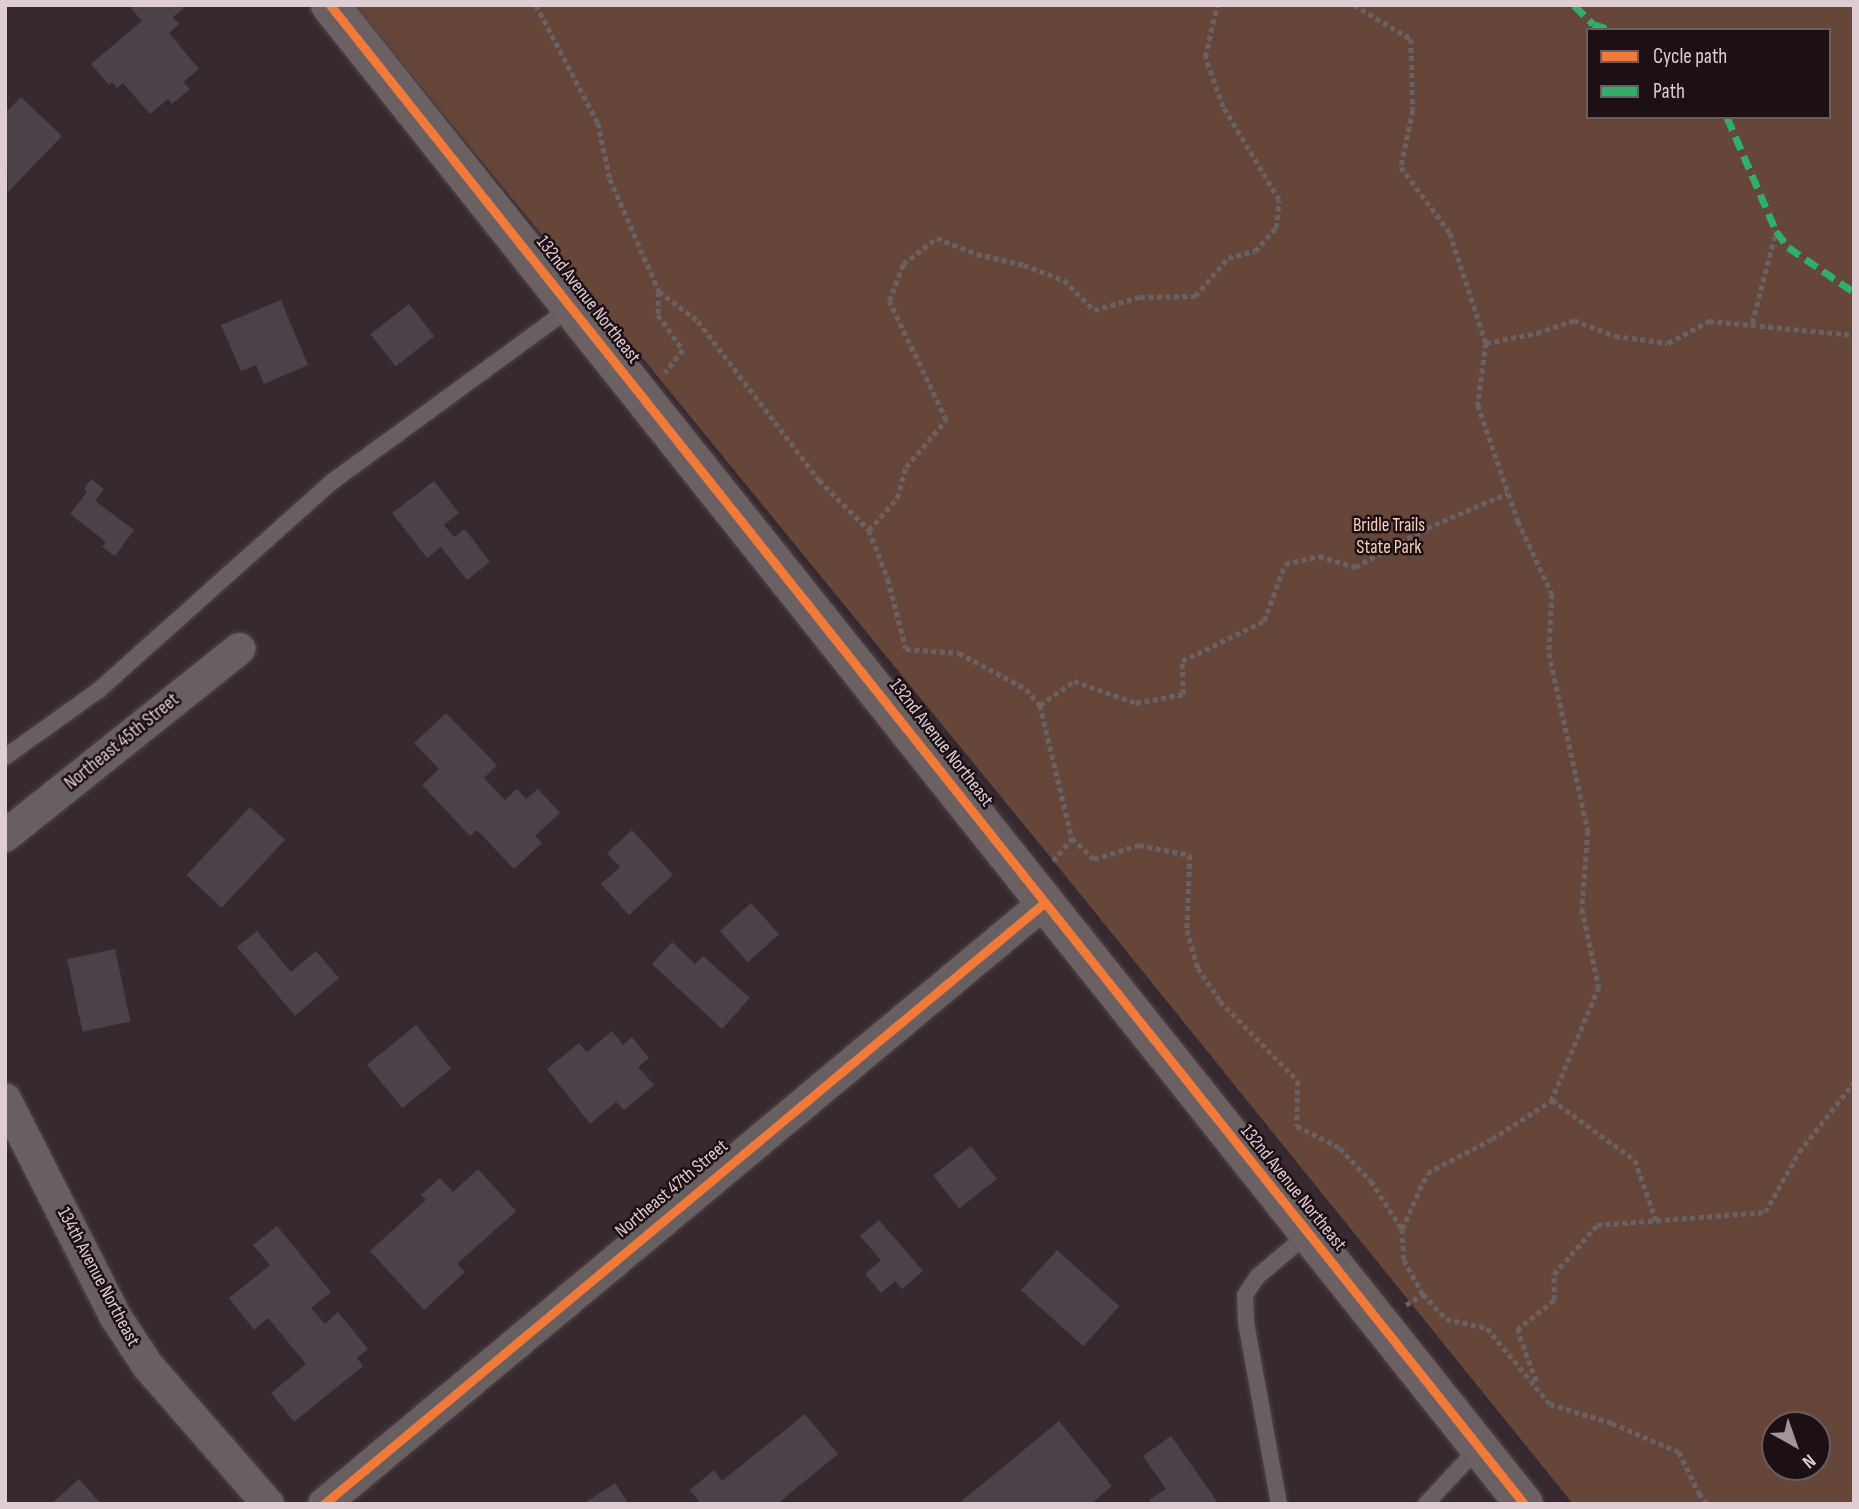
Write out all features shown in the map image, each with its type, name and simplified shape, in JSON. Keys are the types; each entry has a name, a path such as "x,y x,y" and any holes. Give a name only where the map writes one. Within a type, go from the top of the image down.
{"street":[{"name":"132nd Avenue Northeast","path":"330,5 1524,1504"},
{"name":"Northeast 45th Street","path":"5,836 239,649"},
{"name":"Northeast 47th Street","path":"324,1504 1044,903"},
{"name":"134th Avenue Northeast","path":"5,1099 115,1316 148,1366 268,1504"}],"lane":[{"path":"5,757 99,690 333,481 572,307"},
{"path":"1279,1504 1246,1322 1245,1294 1258,1276 1308,1234"},
{"path":"1426,1504 1479,1447"}],"path":[{"path":"536,5 598,123 610,180 659,291 658,315 683,350 644,398"},
{"path":"869,530 897,498 906,467 946,420 889,301 903,264 937,238 977,254 1024,264 1064,280 1094,310 1140,298 1195,296 1228,258 1255,251 1276,228 1279,200 1223,107 1205,57 1217,5"},
{"path":"1354,5 1410,39 1413,110 1401,167 1450,233 1486,343 1478,405 1508,494 1552,594 1549,653 1588,831 1582,909 1599,988 1552,1100 1492,1139 1427,1173 1402,1229 1404,1260 1423,1294 1446,1319 1487,1328 1550,1404 1612,1423 1679,1452 1699,1493 1708,1504"},
{"path":"1752,323 1776,231"},
{"path":"659,291 698,321 819,480 869,530 888,579 906,649 959,653 1026,689 1040,705 1072,838 1094,859 1139,845 1190,855 1187,930 1198,968 1220,1001 1298,1081 1297,1126 1340,1148 1371,1181 1402,1229"},
{"path":"1486,343 1537,333 1574,320 1615,336 1668,343 1709,321 1752,323 1854,335"},
{"path":"1040,705 1074,681 1136,703 1183,694 1182,661 1264,621 1286,564 1319,556 1355,567 1426,528 1508,494"},
{"path":"1051,864 1072,838"},
{"path":"1537,1386 1517,1330 1554,1300 1554,1274 1597,1226 1765,1212 1799,1152 1854,1082"},
{"path":"1552,1100 1635,1160 1657,1222"}],"green space":[{"name":"Bridle Trails State Park","path":"354,5 1854,5 1854,1504 1573,1504 1056,864"}],"building":[{"path":"128,5 182,5 184,8 173,17 179,24 169,33 199,69 183,82 190,89 172,104 168,99 150,114 123,83 117,88 112,82 109,85 91,64 142,21"},
{"path":"21,97 62,136 8,192 5,113"},
{"path":"281,300 308,365 264,384 256,365 241,371 221,325"},
{"path":"409,304 434,336 396,366 370,334"},
{"path":"91,479 104,489 95,501 134,530 115,556 102,547 106,542 70,514 87,492 84,489"},
{"path":"434,481 459,513 444,525 454,537 465,529 490,562 467,580 441,547 427,558 392,513"},
{"path":"446,713 497,765 484,778 505,800 517,789 526,799 538,789 560,813 535,836 542,843 514,869 477,830 470,836 422,785 439,769 414,743"},
{"path":"250,807 285,840 222,908 187,875"},
{"path":"632,830 673,875 629,915 601,884 620,867 607,853"},
{"path":"751,903 779,934 748,962 720,931"},
{"path":"257,931 291,972 316,951 339,978 295,1016 237,947"},
{"path":"672,942 695,964 703,956 750,998 722,1029 652,964"},
{"path":"115,949 130,1021 82,1032 67,959"},
{"path":"416,1025 451,1069 402,1108 367,1065"},
{"path":"612,1031 623,1045 632,1037 649,1058 638,1067 654,1085 624,1110 616,1102 590,1124 547,1069 579,1043 587,1052"},
{"path":"971,1146 997,1179 959,1209 933,1176"},
{"path":"478,1169 516,1211 457,1264 465,1272 424,1310 370,1251 426,1200 421,1195 440,1178 453,1192"},
{"path":"879,1220 923,1271 902,1289 895,1281 881,1293 865,1274 881,1260 860,1236"},
{"path":"277,1226 331,1292 311,1308 325,1324 338,1312 368,1349 357,1358 363,1366 294,1422 271,1393 306,1364 268,1318 254,1330 229,1298 270,1265 253,1245"},
{"path":"1057,1250 1119,1306 1083,1346 1021,1290"},
{"path":"805,1414 838,1454 777,1504 701,1504 690,1490 714,1470 722,1481"},
{"path":"1059,1421 1112,1486 1091,1504 958,1504"},
{"path":"1171,1436 1219,1504 1151,1504 1149,1500 1166,1489 1143,1456"},
{"path":"79,1479 101,1504 51,1504"},
{"path":"615,1483 629,1504 583,1504"}],"marked path":[{"path":"1574,5 1593,24 1605,28"},
{"path":"1728,119 1776,231 1788,247 1854,292"}],"cycle path":[{"path":"330,5 1524,1504"},
{"path":"324,1504 1044,903"}]}
